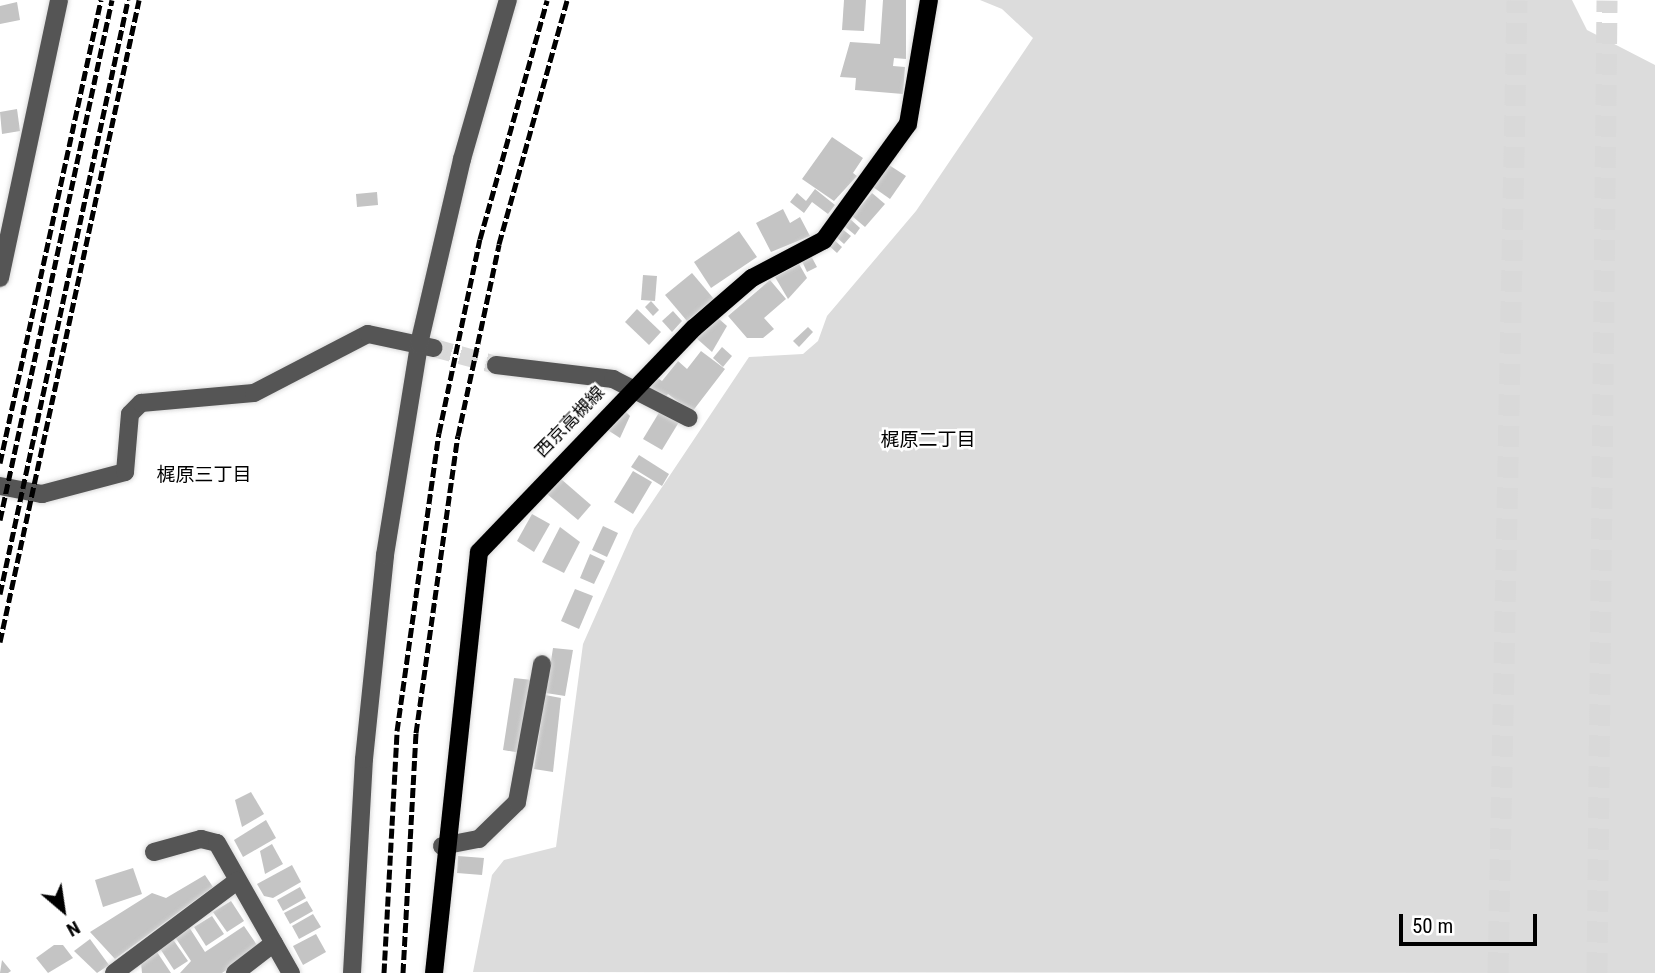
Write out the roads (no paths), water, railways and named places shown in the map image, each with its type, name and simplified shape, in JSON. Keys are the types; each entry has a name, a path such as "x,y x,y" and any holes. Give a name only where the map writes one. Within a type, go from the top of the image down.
{"main road":[{"name":"西京高槻線","path":"434,973 442,846 479,552 632,388 751,278 824,240 858,197 917,102 929,0"}],"street":[{"path":"0,278 59,0"},
{"path":"352,973 371,666 462,159 508,0"},
{"path":"0,486 42,494 125,472 130,414 141,403 254,393 368,334 427,346"},
{"path":"496,365 613,379 690,418"},
{"path":"442,846 478,839 517,802 542,664"},
{"path":"154,852 201,839 217,843 291,973"},
{"path":"114,973 237,881"},
{"path":"235,973 274,943"}],"tunnel":[{"path":"1498,973 1517,0"},
{"path":"1597,973 1607,0"},
{"path":"434,348 496,365"}],"railway":[{"path":"0,463 101,0"},
{"path":"0,520 112,0"},
{"path":"0,594 128,0"},
{"path":"0,642 139,0"},
{"path":"384,973 397,731 439,433 480,239 547,0"},
{"path":"403,973 416,733 458,436 499,244 567,0"}],"district":[{"name":"梶原二丁目","path":"928,440"},
{"name":"梶原三丁目","path":"204,475"}]}
